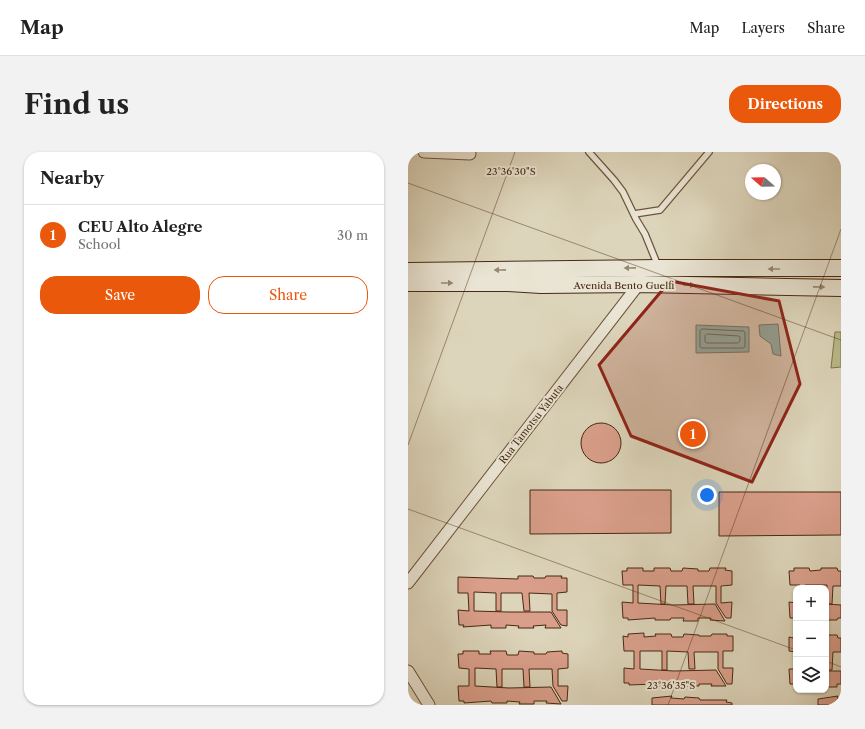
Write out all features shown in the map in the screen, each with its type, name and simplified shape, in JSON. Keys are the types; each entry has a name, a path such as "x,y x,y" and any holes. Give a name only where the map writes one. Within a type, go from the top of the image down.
{"main road":[{"name":"Avenida Bento Guelfi","path":"408,271 659,268 841,268"},
{"name":"Avenida Bento Guelfi","path":"408,283 508,283 541,285 639,284 841,288"}],"street":[{"path":"424,152 470,154"},
{"name":"Rua Tamotsu Yabuta","path":"408,584 639,284 659,268"},
{"path":"408,671 429,705"}],"lane":[{"path":"589,152 623,192 645,234 659,268"},
{"path":"634,214 660,210 709,152"}],"highlighted area":[{"path":"670,281 779,301 800,384 752,482 631,436 599,365"}],"shaded area":[{"path":"835,332 841,332 841,367 831,368"}],"water":[{"path":"778,324 781,356 773,354 771,344 760,336 759,325"},
{"path":"696,325 749,327 749,352 696,353"}],"building":[{"path":"605,423 612,426 618,432 621,443 620,451 612,460 605,463 597,463 590,460 582,451 581,439 584,432 593,424"},
{"path":"530,490 671,490 671,533 530,534"},
{"path":"719,492 841,492 841,535 719,536"},
{"path":"627,568 643,568 643,571 654,571 654,568 670,568 671,571 682,571 683,568 698,569 698,571 709,571 710,568 726,568 725,570 732,571 732,585 721,586 721,603 732,602 731,618 726,618 716,603 716,586 693,586 694,604 688,604 687,586 666,586 665,604 661,604 660,586 638,585 638,603 673,605 715,604 725,621 710,620 711,618 698,618 698,621 683,621 684,618 671,618 670,620 655,620 655,618 628,620 628,618 623,618 622,602 633,603 633,585 623,585 622,571 627,571"},
{"path":"794,568 809,568 810,571 821,570 821,568 837,568 838,571 841,571 841,586 833,586 832,604 829,604 829,585 790,585 789,571 794,571"},
{"path":"518,576 545,578 546,576 562,576 561,578 567,578 567,592 557,593 557,610 567,610 567,626 561,625 552,611 552,594 529,593 530,611 524,611 522,593 501,593 501,611 496,611 496,593 474,592 474,611 551,612 561,628 545,628 546,625 533,626 534,628 518,628 519,626 506,625 506,628 491,628 491,625 463,627 464,625 459,625 458,610 469,611 468,593 458,593 458,577 518,579"},
{"path":"789,602 793,603 793,618 790,618"},
{"path":"829,604 841,605 841,618 838,618 837,620 829,620"},
{"path":"644,633 644,637 656,636 655,634 671,634 672,637 683,637 684,634 711,636 712,634 727,634 727,636 733,636 733,651 723,651 723,668 733,668 732,684 727,684 718,669 718,652 694,652 695,669 689,669 688,652 667,651 667,670 662,670 662,651 640,651 640,669 674,671 716,670 726,686 699,684 699,686 684,686 685,684 672,683 672,686 657,686 656,684 629,685 629,683 624,683 624,668 634,669 634,651 624,651 623,636 628,637 628,634"},
{"path":"829,635 837,635 838,638 841,638 841,652 833,652 832,670 829,670"},
{"path":"789,637 793,638 793,652 789,651"},
{"path":"463,651 479,651 479,654 491,654 490,651 506,651 507,655 518,655 519,651 534,652 534,654 546,654 547,652 562,651 562,653 568,654 568,668 558,669 558,686 568,686 567,701 562,701 553,686 552,669 529,669 530,687 524,687 523,669 502,669 502,687 497,687 496,669 475,668 475,686 509,688 551,687 561,704 546,703 547,701 534,701 534,704 519,704 520,702 507,701 507,703 492,703 491,701 464,703 464,701 459,701 458,686 469,686 469,669 459,668 458,654 463,654"},
{"path":"789,669 793,669 793,684 790,684"},
{"path":"829,671 841,671 841,684 837,684 837,687 829,687"},
{"path":"672,696 671,698 684,699 685,697 699,698 700,700 727,700 726,702 732,703 732,705 652,705 652,698"},
{"path":"838,696 837,698 841,699 841,705 818,705 818,699"}],"place":[{"name":"CEU Alto Alegre","path":"693,434"}]}
